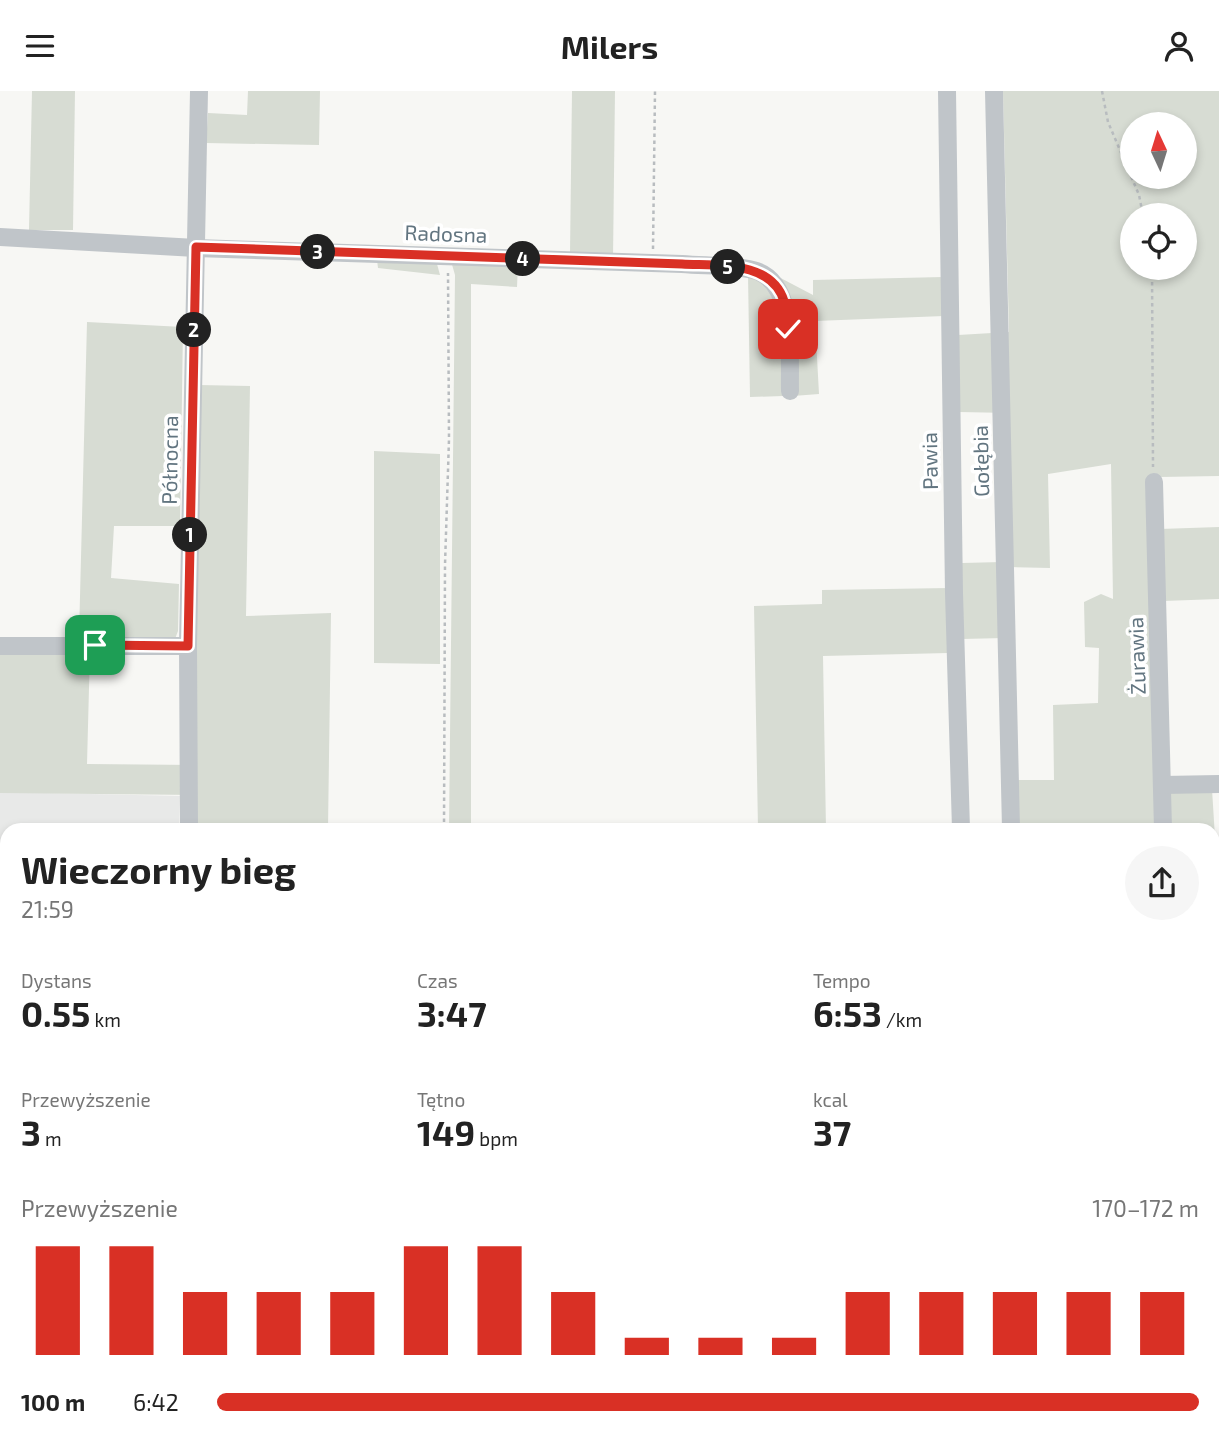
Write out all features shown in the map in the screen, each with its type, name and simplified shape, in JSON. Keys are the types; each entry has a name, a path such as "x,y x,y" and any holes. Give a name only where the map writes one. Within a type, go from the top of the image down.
{"street":[{"name":"Północna","path":"189,823 188,646 199,91"},
{"name":"Pawia","path":"947,91 954,593 961,823"},
{"name":"Gołębia","path":"994,91 1011,823"},
{"name":"Radosna","path":"0,237 196,247 682,264 755,270 769,278 785,302 790,391"},
{"name":"Żurawia","path":"1154,482 1163,823"},
{"path":"0,646 188,646"},
{"path":"1163,785 1219,784"}],"path":[{"path":"653,265 655,91"},
{"path":"1102,91 1108,122 1141,203"},
{"path":"439,256 447,265 449,285 444,823"},
{"path":"1152,280 1154,482"}],"shaded area":[{"path":"32,91 75,91 73,230 29,230"},
{"path":"248,91 320,91 319,145 206,143 208,113 247,115"},
{"path":"572,91 615,91 613,259 570,253"},
{"path":"1003,91 1219,91 1219,476 1160,477 1158,823 1016,823 1015,780 1054,780 1053,705 1098,703 1099,648 1085,647 1084,602 1101,594 1113,599 1111,464 1048,474 1050,568 1010,567 1010,413 959,412 958,335 1009,332"},
{"path":"377,260 437,264 440,275 378,268"},
{"path":"451,261 518,264 517,287 471,284 471,823 449,823 455,275"},
{"path":"773,274 813,295 813,280 943,277 944,316 815,321 819,394 793,396"},
{"path":"748,275 762,283 780,305 783,396 750,397"},
{"path":"87,322 183,327 180,526 114,526 111,578 179,584 178,631 175,639 79,636"},
{"path":"199,385 250,386 246,616 331,613 328,823 197,823 196,795 0,793 0,654 90,650 87,764 195,765"},
{"path":"374,451 440,454 440,664 374,663"},
{"path":"1219,527 1219,599 1163,601 1160,529"},
{"path":"1002,562 1004,638 962,639 962,563"},
{"path":"949,588 948,653 823,656 826,823 758,823 754,606 822,604 822,590"},
{"path":"1212,789 1214,823 1170,823 1169,790"},
{"path":"0,792 180,796 179,823 0,823"}],"route":[{"path":"95,645 188,646 196,247 682,264 755,270 769,278 777,287 785,302 788,329"}]}
